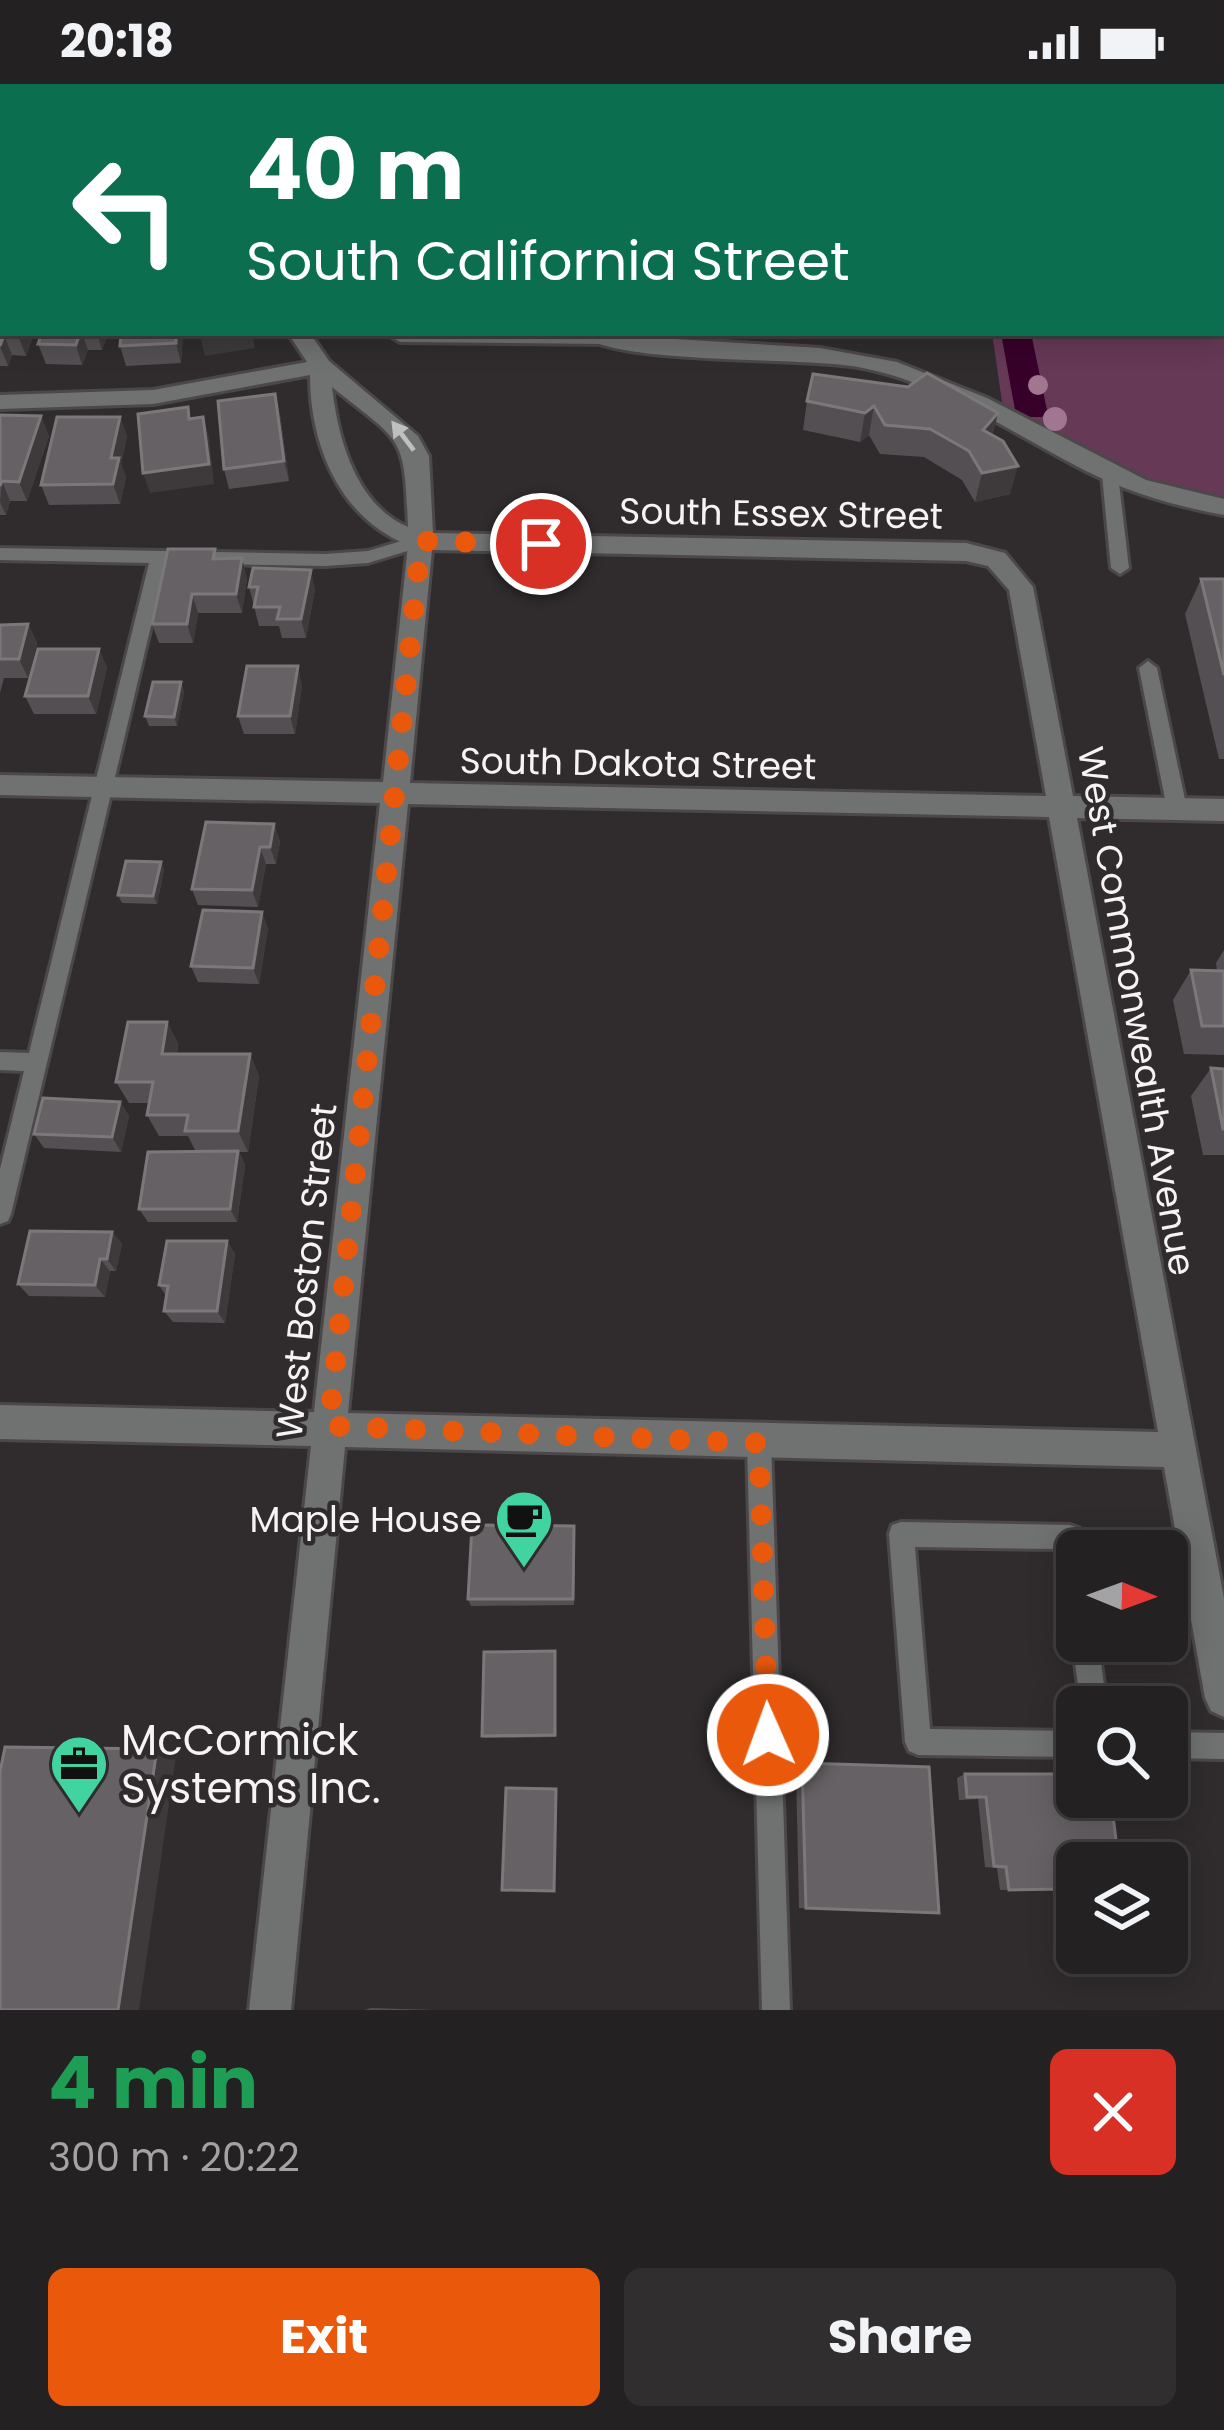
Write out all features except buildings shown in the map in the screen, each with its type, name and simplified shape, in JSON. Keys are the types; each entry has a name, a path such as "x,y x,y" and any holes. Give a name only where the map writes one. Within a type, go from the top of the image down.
{"street":[{"name":"West Boston Street","path":"270,2010 421,541 417,456 407,436 320,366 301,336"},
{"path":"599,336 680,349 827,353 897,370 970,396 1005,422 1110,475 1201,505 1224,507"},
{"name":"West Boston Street","path":"320,366 320,409 348,480 381,524 421,541"},
{"path":"0,402 153,397 320,366"},
{"name":"South Essex Street","path":"421,541 967,552 996,559"},
{"name":"West Commonwealth Avenue","path":"996,559 1021,586 1224,1698"},
{"name":"South Dakota Street","path":"0,785 1224,811"},
{"path":"0,1422 329,1426 759,1443 1179,1450"}],"lane":[{"path":"400,337 599,336"},
{"path":"1110,475 1120,568"},
{"path":"0,554 325,560 368,557 421,541"},
{"path":"0,1214 158,557"},
{"path":"1148,668 1178,809"},
{"path":"0,1061 36,1062"},
{"path":"759,1443 776,2010"},
{"path":"1056,1537 902,1534 918,1742 1056,1744"},
{"path":"1188,1745 1224,1746"}],"shaded area":[{"path":"992,336 1224,336 1224,507 1201,505 1005,422"}],"waterway":[{"path":"1017,336 1031,410"}],"place":[{"name":"Maple House","path":"524,1570"},
{"name":"McCormick Systems Inc.","path":"79,1815"}],"route":[{"path":"541,544 421,541 329,1426 759,1443 768,1735"}]}
